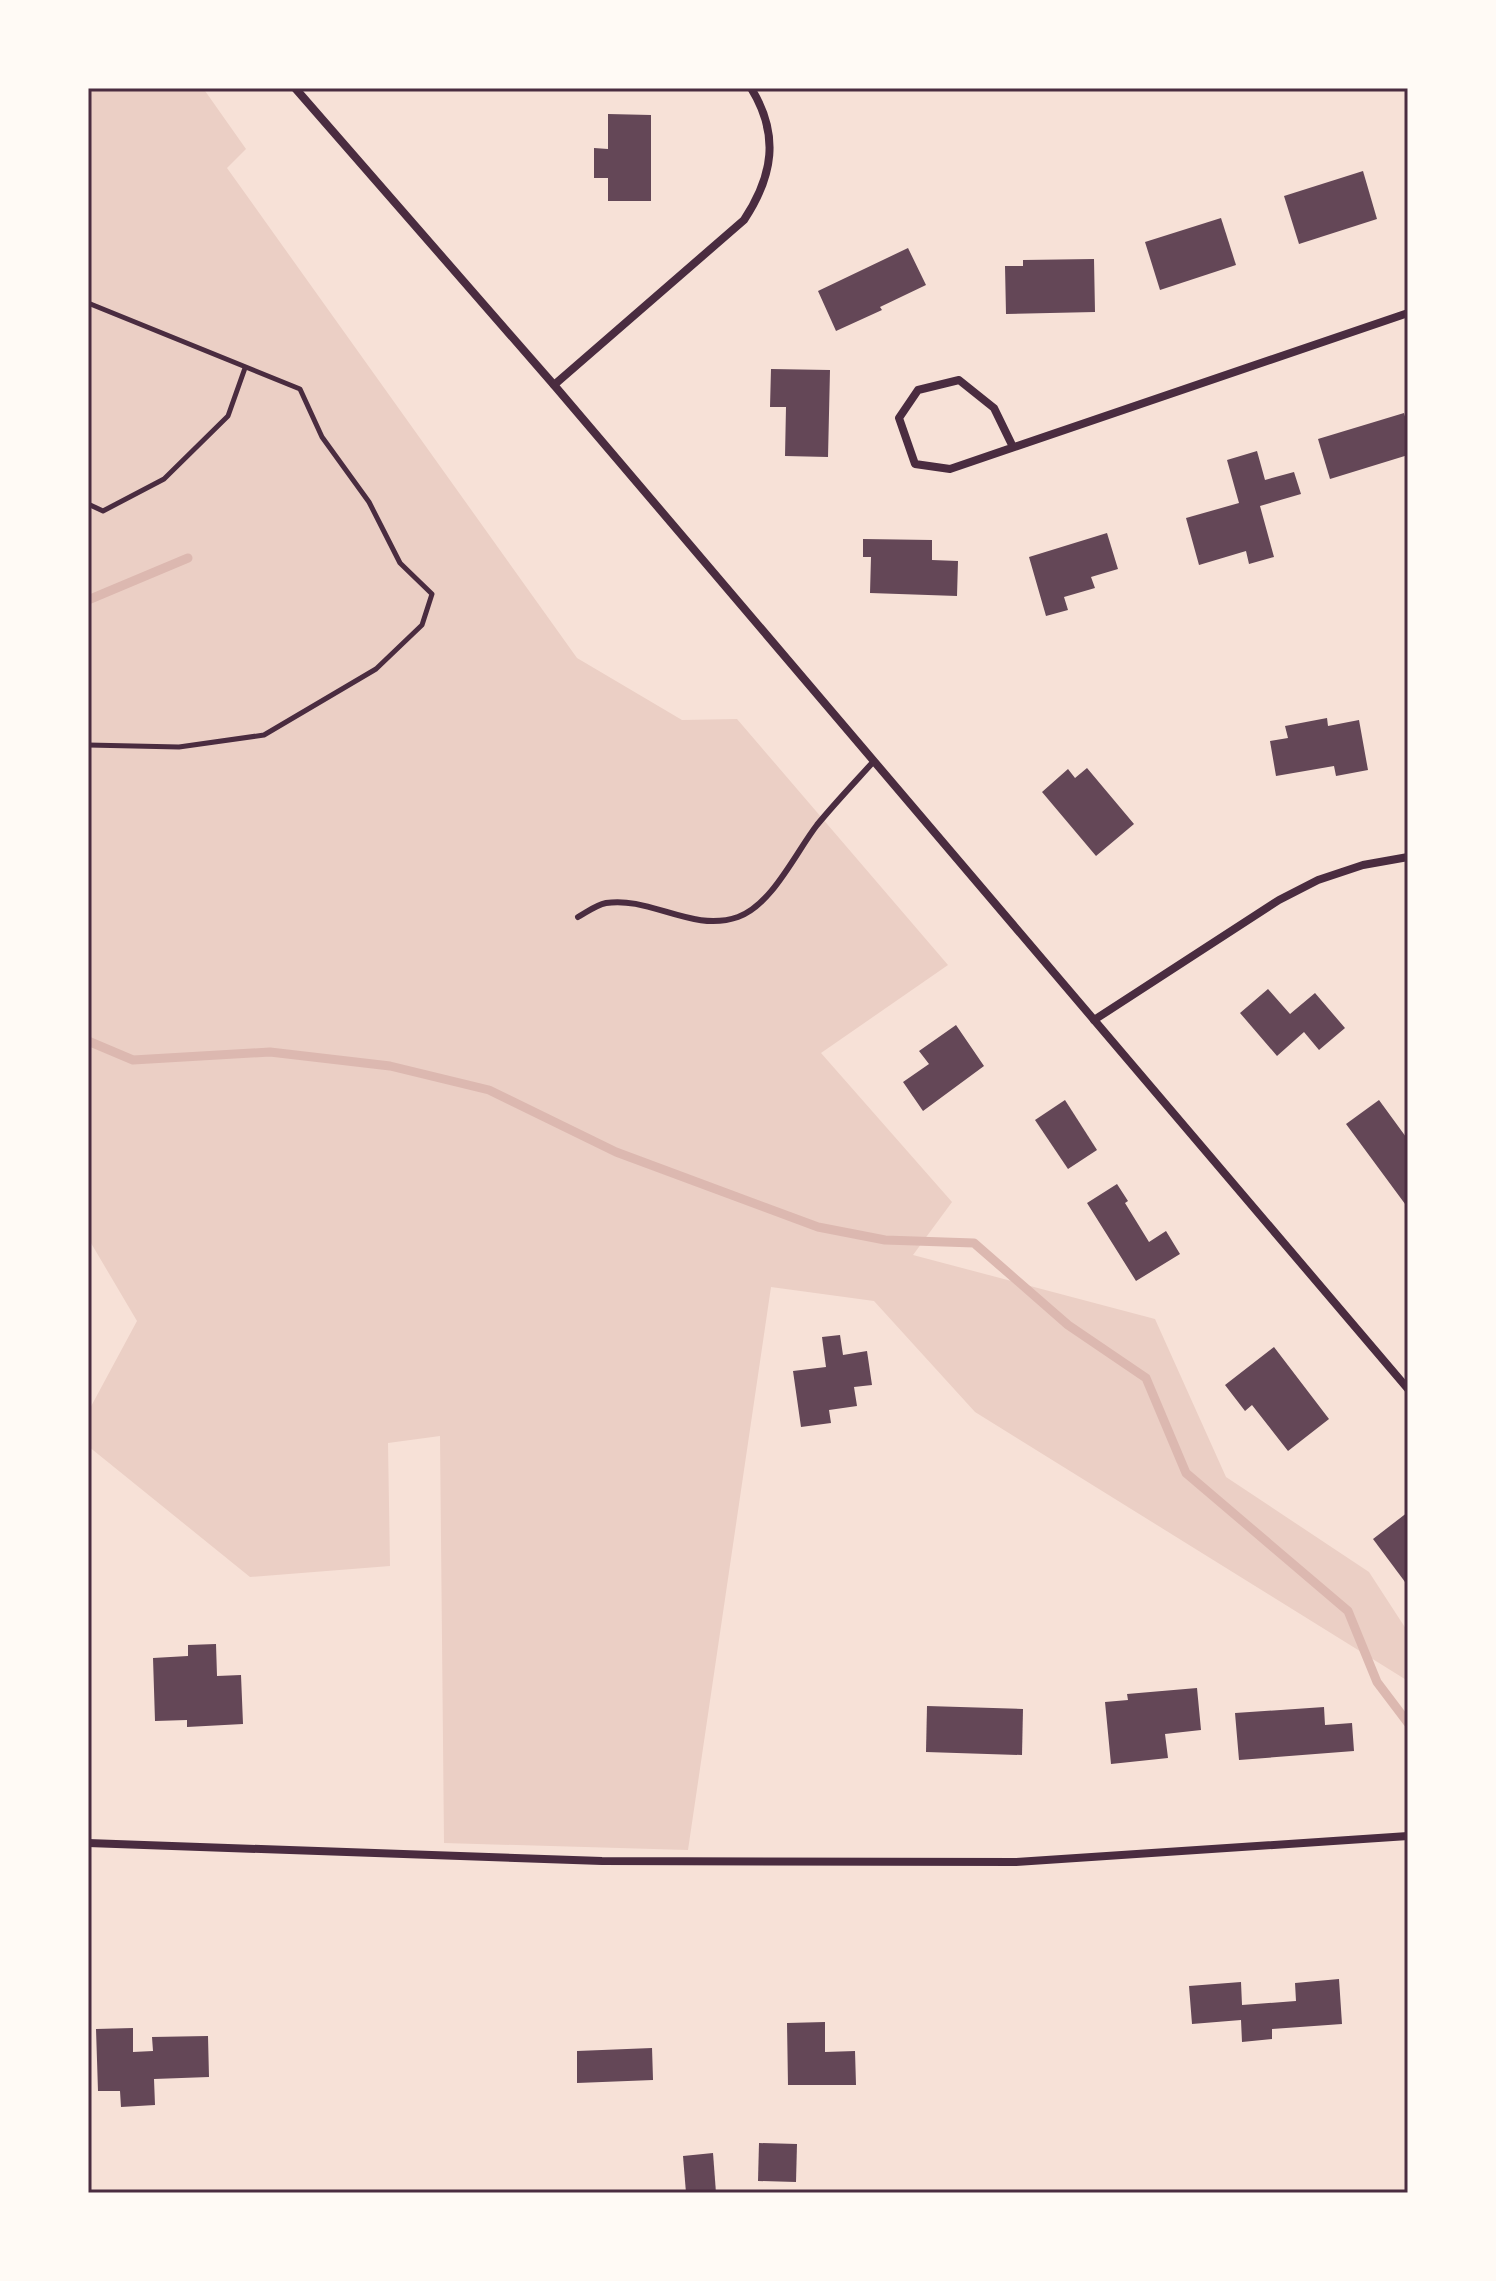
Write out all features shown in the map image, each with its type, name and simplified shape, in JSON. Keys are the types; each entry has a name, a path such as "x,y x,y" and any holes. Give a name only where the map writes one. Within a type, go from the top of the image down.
{"street":[{"path":"295,88 554,385 1408,1389"},
{"path":"554,385 744,220 759,197 768,169 770,141 764,112 751,88"},
{"path":"1013,447 994,408 959,380 918,390 899,418 915,464 950,469 1408,313"},
{"path":"1094,1020 1279,900 1318,880 1363,865 1408,857"},
{"path":"88,1843 602,1861 1016,1862 1408,1836"}],"lane":[{"path":"578,917 602,903 633,902 677,916 710,920 738,917 755,907 776,885 819,823 874,761"}],"path":[{"path":"88,303 300,389 322,437 369,502 400,563 432,594 422,625 376,669 264,735 179,747 88,745"},
{"path":"88,504 103,511 164,479 228,416 245,368"}],"shaded area":[{"path":"88,88 203,88 246,149 227,168 577,658 682,720 737,719 948,965 821,1053 952,1202 913,1255 1155,1319 1226,1477 1369,1572 1408,1632 1408,1681 975,1412 874,1301 771,1287 688,1850 444,1843 440,1436 388,1443 390,1566 250,1577 88,1446 88,1412 137,1321 88,1238"}],"building":[{"path":"608,114 651,115 651,201 608,201 608,178 594,178 594,148 608,149"},
{"path":"1363,171 1377,219 1299,244 1284,196"},
{"path":"1221,218 1236,265 1160,290 1145,242"},
{"path":"908,248 926,285 836,331 818,291"},
{"path":"1094,259 1095,312 1006,314 1005,266 1023,266 1023,260"},
{"path":"771,369 830,370 828,457 785,456 786,407 770,407"},
{"path":"1404,413 1408,427 1408,455 1330,479 1318,439"},
{"path":"1257,451 1265,480 1294,472 1301,494 1260,506 1274,557 1249,564 1246,551 1199,565 1186,518 1239,503 1227,460"},
{"path":"1107,533 1118,569 1091,577 1095,588 1064,597 1068,610 1046,616 1029,557"},
{"path":"863,539 932,540 932,560 958,561 957,596 870,593 871,557 863,557"},
{"path":"1327,718 1328,726 1359,720 1368,770 1336,776 1334,766 1276,776 1270,741 1288,738 1285,726"},
{"path":"1087,768 1134,824 1096,856 1042,792 1068,769 1075,778"},
{"path":"1268,989 1290,1014 1315,993 1345,1028 1319,1050 1304,1032 1277,1056 1240,1013"},
{"path":"956,1025 984,1066 923,1111 903,1082 929,1064 919,1051"},
{"path":"1065,1100 1097,1150 1068,1169 1035,1120"},
{"path":"1379,1100 1406,1137 1408,1135 1408,1208 1346,1124"},
{"path":"1117,1184 1149,1242 1166,1231 1180,1254 1136,1281 1087,1203"},
{"path":"840,1335 843,1355 867,1351 872,1385 854,1387 857,1406 829,1410 831,1423 801,1427 793,1371 826,1367 822,1337"},
{"path":"1274,1347 1329,1419 1288,1451 1252,1405 1245,1411 1225,1385"},
{"path":"1408,1512 1408,1586 1373,1539"},
{"path":"216,1644 217,1676 241,1675 243,1724 187,1727 187,1720 155,1721 153,1658 188,1656 188,1645"},
{"path":"1197,1688 1201,1730 1165,1734 1168,1758 1111,1764 1105,1702 1128,1700 1127,1694"},
{"path":"927,1706 1023,1709 1022,1755 926,1752"},
{"path":"1324,1707 1325,1725 1352,1723 1354,1751 1239,1760 1235,1713"},
{"path":"1339,1979 1342,2024 1272,2029 1272,2039 1242,2042 1241,2020 1192,2024 1189,1986 1241,1982 1242,2005 1296,2001 1295,1983"},
{"path":"825,2022 825,2052 855,2051 856,2085 788,2085 787,2023"},
{"path":"133,2028 133,2052 153,2051 152,2037 208,2036 209,2077 154,2079 155,2105 121,2107 120,2091 98,2091 96,2029"},
{"path":"652,2048 653,2080 577,2083 577,2051"},
{"path":"759,2143 797,2144 796,2182 758,2181"},
{"path":"713,2153 716,2193 686,2193 683,2156"}],"waterway":[{"path":"88,600 188,558"},
{"path":"88,1041 133,1060 270,1052 390,1066 489,1090 616,1152 818,1227 885,1240 974,1243 1068,1325 1146,1378 1186,1473 1348,1611 1377,1682 1408,1723"}]}
